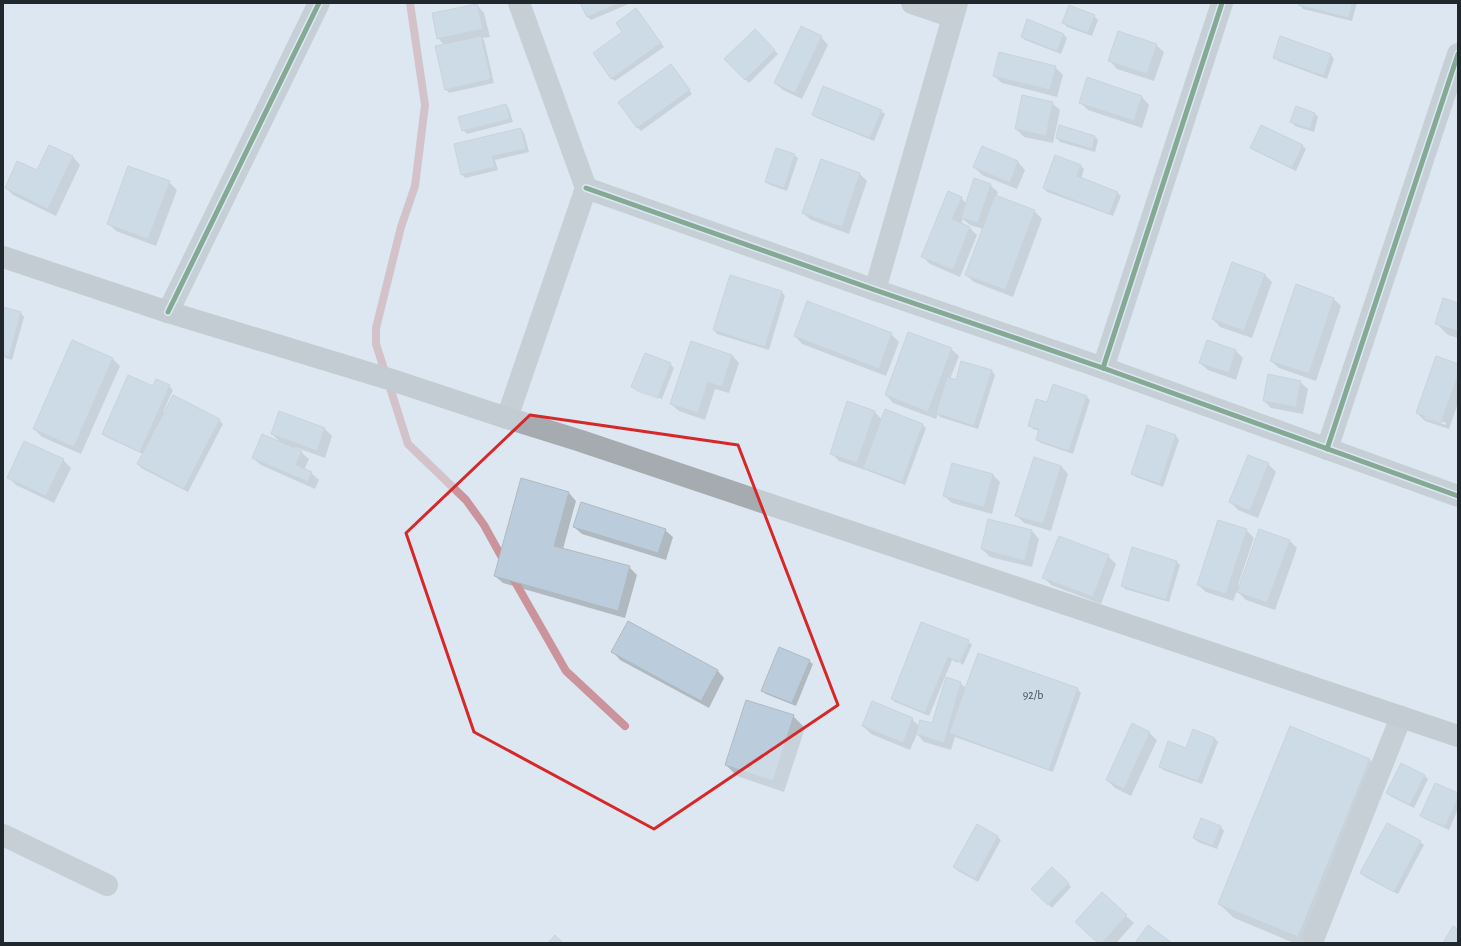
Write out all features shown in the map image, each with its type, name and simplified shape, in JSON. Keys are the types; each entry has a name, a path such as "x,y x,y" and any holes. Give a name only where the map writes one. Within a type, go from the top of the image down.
{"main road":[{"path":"3,257 168,312 392,380 507,418 581,440 1458,736"}],"street":[{"path":"168,312 319,3"},
{"path":"507,418 586,188 519,3"},
{"path":"875,290 955,10 912,3"},
{"path":"1103,368 1222,3"},
{"path":"1327,450 1458,54"},
{"path":"586,188 875,290 1103,368 1458,496"},
{"path":"1314,937 1401,717"},
{"path":"3,835 106,885"}],"highlighted area":[{"path":"530,415 738,445 838,705 654,829 474,732 406,533"}],"building":[{"path":"580,3 620,3 587,17"},
{"path":"1299,3 1352,3 1349,18 1298,5"},
{"path":"477,4 483,29 437,39 432,13"},
{"path":"1069,5 1095,15 1088,33 1062,23"},
{"path":"636,8 661,43 611,79 593,53 622,32 616,23"},
{"path":"1027,19 1064,34 1057,51 1021,37"},
{"path":"801,26 822,36 795,93 774,83"},
{"path":"755,29 775,50 745,80 724,59"},
{"path":"1118,31 1157,44 1147,74 1108,61"},
{"path":"481,36 491,79 445,90 435,46"},
{"path":"1280,36 1331,54 1324,76 1273,58"},
{"path":"999,52 1056,66 1050,90 993,76"},
{"path":"671,64 690,90 637,128 618,102"},
{"path":"1087,77 1142,96 1134,121 1079,103"},
{"path":"823,86 882,110 870,138 812,115"},
{"path":"1022,95 1053,102 1046,136 1015,129"},
{"path":"506,104 510,119 462,131 458,117"},
{"path":"1296,106 1315,113 1310,129 1290,122"},
{"path":"1059,125 1095,136 1092,149 1056,138"},
{"path":"1261,125 1303,145 1292,168 1250,148"},
{"path":"521,128 526,149 492,156 495,167 461,175 454,144"},
{"path":"49,145 73,156 48,209 5,188 17,161 37,170"},
{"path":"982,146 1018,161 1010,183 973,167"},
{"path":"776,148 795,154 784,188 765,182"},
{"path":"1055,155 1081,165 1077,176 1118,192 1109,214 1043,188"},
{"path":"821,159 860,173 842,227 802,213"},
{"path":"128,166 170,181 148,239 107,224"},
{"path":"974,178 991,184 978,223 961,218"},
{"path":"948,191 962,197 952,219 970,227 953,270 921,257"},
{"path":"995,195 1035,210 1005,290 965,275"},
{"path":"1232,262 1265,274 1244,331 1212,319"},
{"path":"730,275 782,291 765,347 713,330"},
{"path":"1296,284 1334,298 1309,374 1270,361"},
{"path":"1443,298 1458,303 1458,331 1435,324"},
{"path":"807,301 892,333 879,369 794,336"},
{"path":"3,307 21,312 9,357 3,355"},
{"path":"908,332 952,348 928,412 885,395"},
{"path":"72,340 113,358 74,447 33,429"},
{"path":"1207,340 1236,350 1229,373 1199,363"},
{"path":"691,341 732,355 722,387 708,382 698,413 670,404"},
{"path":"645,353 671,363 658,398 631,387"},
{"path":"1436,356 1458,364 1458,375 1441,423 1416,413"},
{"path":"961,361 992,370 974,426 936,413 947,377 956,380"},
{"path":"1268,374 1301,381 1296,407 1263,401"},
{"path":"128,375 153,386 156,379 170,385 140,452 102,434"},
{"path":"1053,384 1087,396 1069,451 1036,440 1039,429 1028,426 1036,399 1047,402"},
{"path":"173,395 220,419 184,489 137,464"},
{"path":"847,401 875,411 857,463 830,454"},
{"path":"885,409 923,424 902,482 863,468"},
{"path":"279,411 325,428 317,451 271,434"},
{"path":"1147,425 1176,435 1160,484 1131,474"},
{"path":"262,434 302,451 296,465 312,472 308,482 252,458"},
{"path":"24,441 64,459 46,496 7,478"},
{"path":"1248,455 1269,463 1250,511 1229,502"},
{"path":"1034,457 1061,466 1043,524 1015,516"},
{"path":"952,463 993,474 984,507 943,496"},
{"path":"521,478 569,492 554,546 630,566 618,611 494,576"},
{"path":"581,502 666,529 658,553 573,527"},
{"path":"988,519 1032,530 1025,561 981,549"},
{"path":"1218,520 1247,529 1226,594 1197,585"},
{"path":"1259,529 1290,540 1267,603 1237,592"},
{"path":"1059,536 1109,555 1093,597 1042,578"},
{"path":"1132,547 1177,561 1166,600 1121,586"},
{"path":"628,621 718,670 701,701 611,652"},
{"path":"921,622 969,640 960,662 948,657 925,713 891,699"},
{"path":"779,647 810,660 792,703 761,691"},
{"path":"978,653 1078,688 1049,770 949,733"},
{"path":"946,677 961,682 944,743 916,734 920,720 932,723"},
{"path":"746,700 794,715 773,781 725,765"},
{"path":"872,701 913,718 903,743 862,726"},
{"path":"1132,723 1150,732 1124,789 1106,780"},
{"path":"1290,726 1370,759 1298,937 1218,904"},
{"path":"1193,729 1215,738 1198,781 1159,767 1168,741 1186,748"},
{"path":"1401,763 1425,775 1410,805 1386,793"},
{"path":"1435,783 1458,793 1458,798 1445,827 1420,816"},
{"path":"1201,818 1221,826 1213,846 1193,838"},
{"path":"1387,823 1421,841 1394,892 1360,873"},
{"path":"977,824 998,836 975,879 953,867"},
{"path":"1052,867 1069,883 1048,905 1031,889"},
{"path":"1102,892 1127,915 1102,943 1098,943 1075,922"},
{"path":"1148,925 1172,943 1135,943"},
{"path":"1453,926 1458,929 1458,943 1443,943"},
{"path":"555,935 563,943 548,943"}],"waterway":[{"path":"410,3 425,105 415,186 401,227 376,328 376,344 408,444 466,500 484,525 505,563"},
{"path":"510,573 566,671 625,726"}],"cycle path":[{"path":"168,312 319,3"},
{"path":"1103,368 1222,3"},
{"path":"1327,449 1458,54"},
{"path":"586,188 875,290 1103,368 1458,496"}]}
